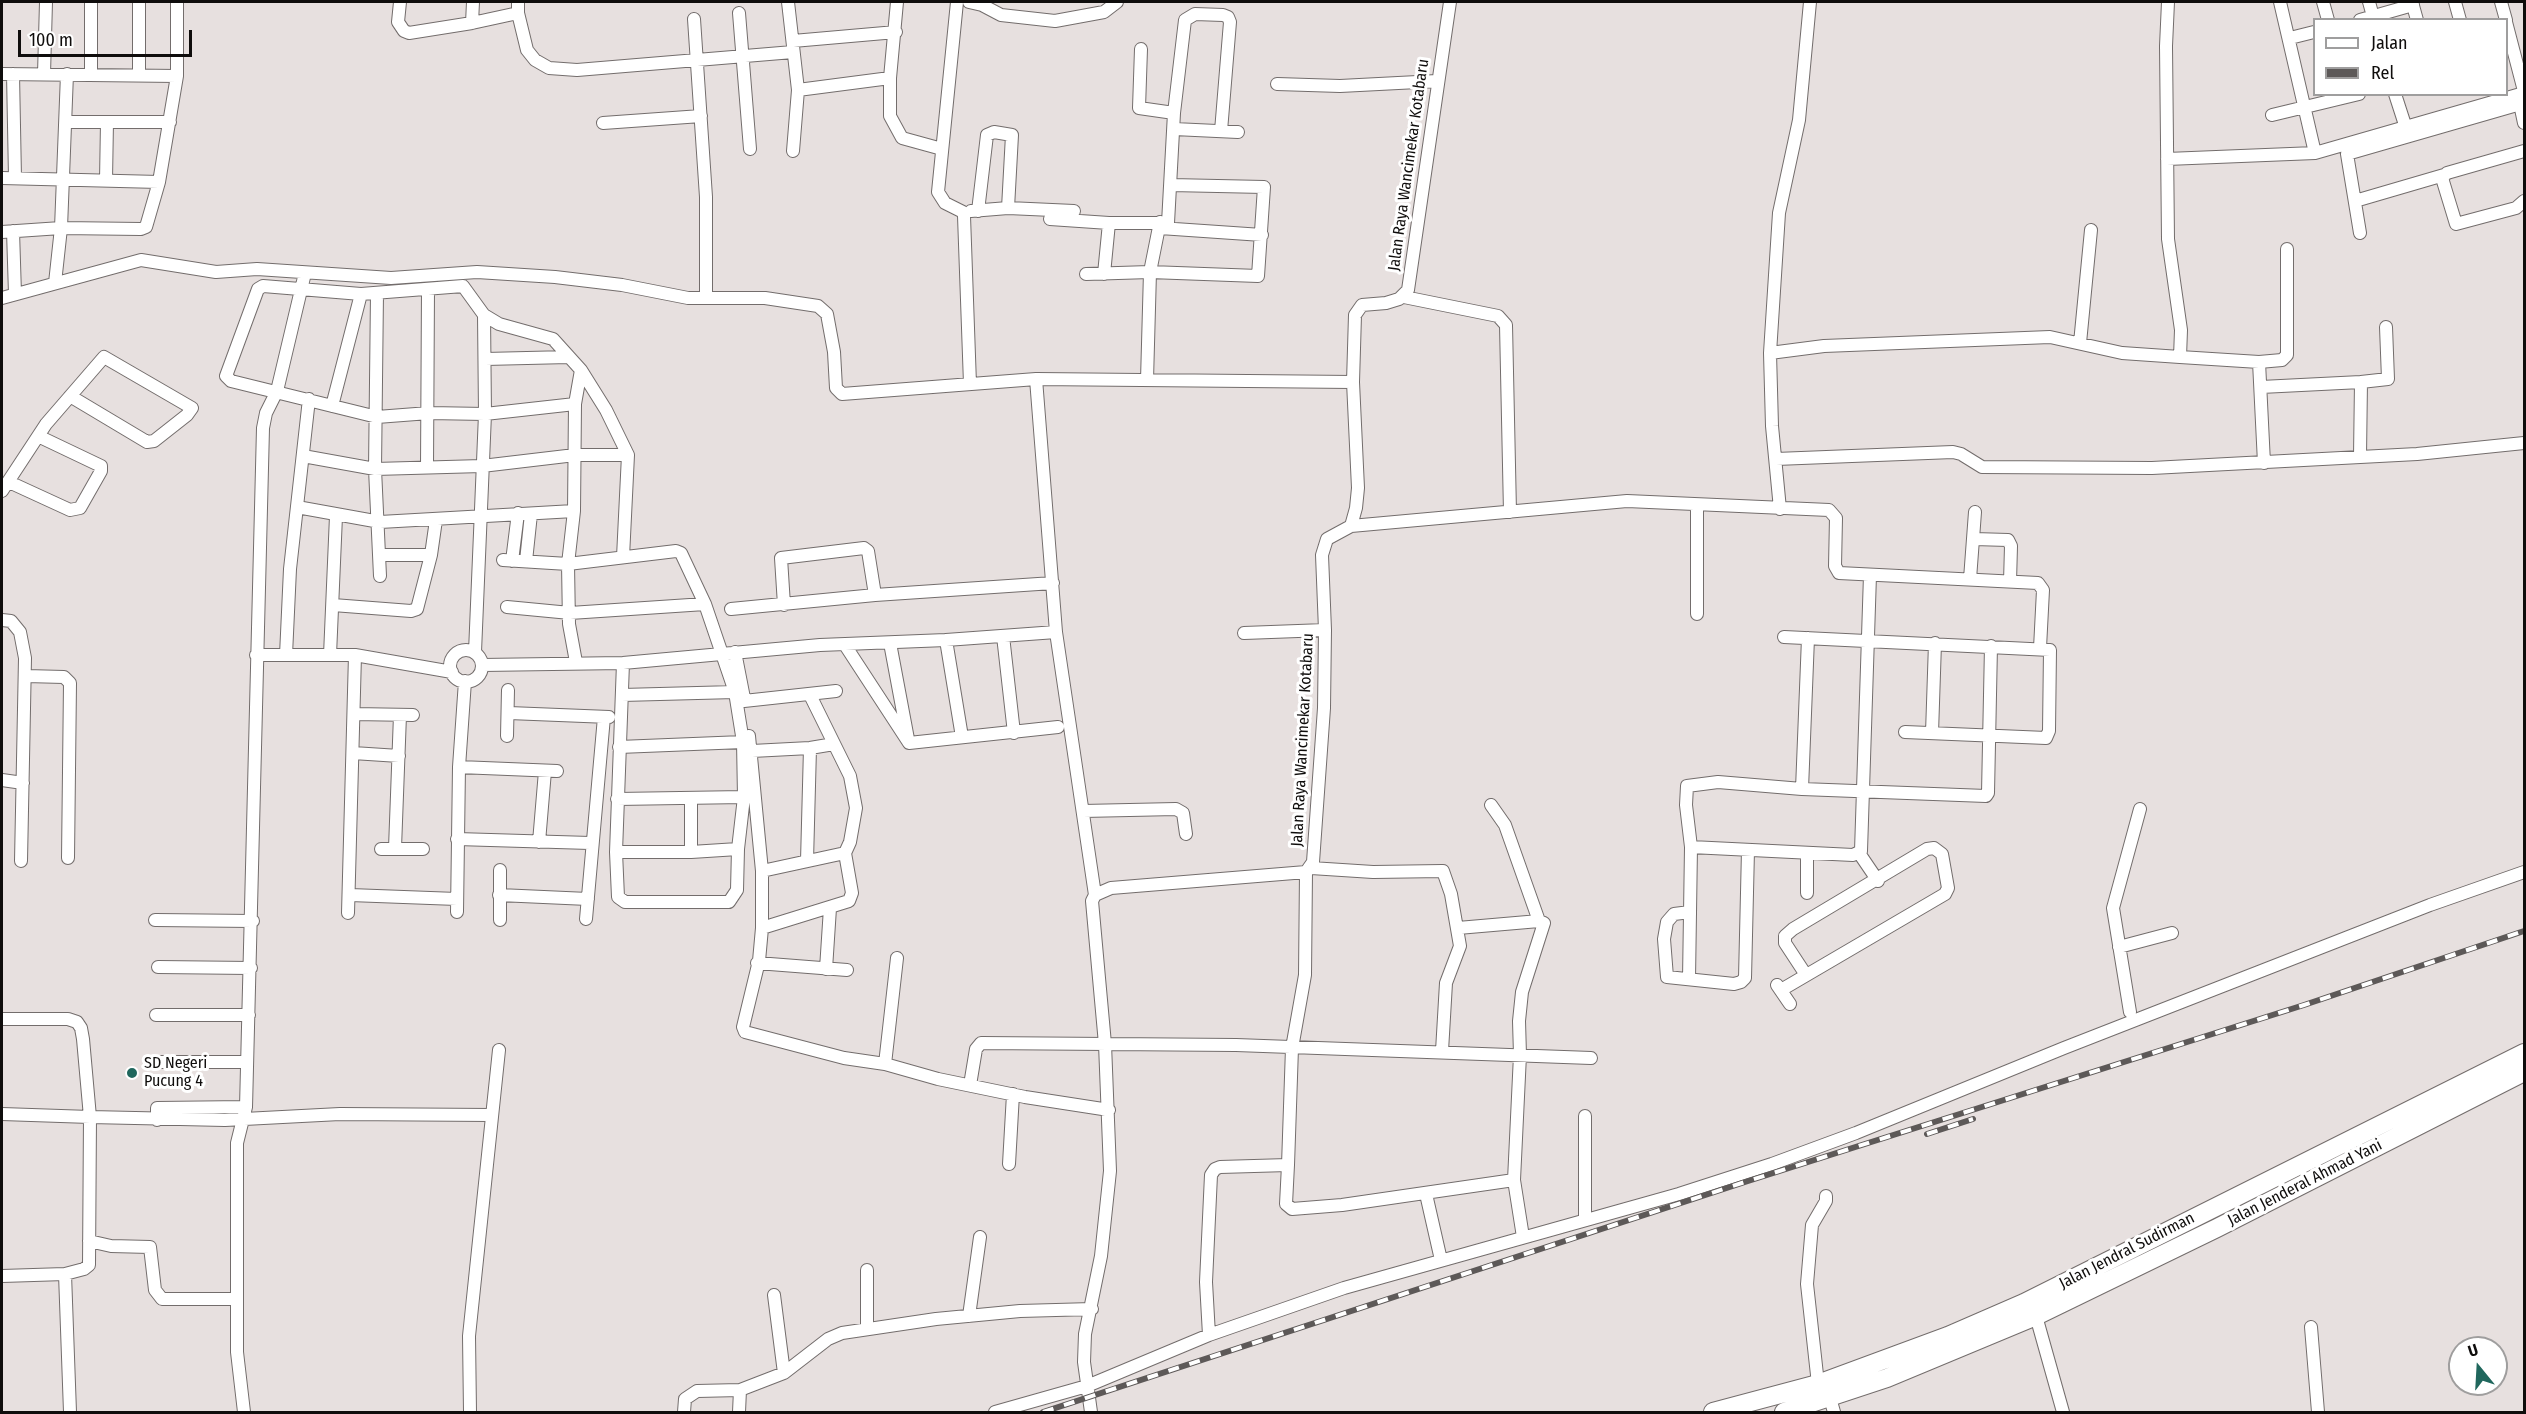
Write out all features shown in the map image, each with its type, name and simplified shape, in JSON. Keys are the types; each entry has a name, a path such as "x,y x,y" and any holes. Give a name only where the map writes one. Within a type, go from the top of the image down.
{"highway":[{"name":"Jalan Jendral Sudirman","path":"1713,1413 1818,1384 1948,1336 2024,1303 2524,1053"},
{"name":"Jalan Jenderal Ahmad Yani","path":"1784,1413 1832,1405 1907,1370 2036,1316 2217,1228 2524,1072"}],"street":[{"path":"44,74 46,2"},
{"path":"90,75 91,2"},
{"path":"139,2 139,75"},
{"path":"15,294 8,232 62,228 144,229 159,182 177,76 177,2"},
{"path":"400,2 398,22 404,31 409,33 472,23 518,7 527,50 535,60 549,68 577,70 741,58 793,46 896,32"},
{"path":"472,23 473,2"},
{"path":"788,2 798,90 793,152"},
{"path":"897,2 890,78 890,116 902,138 942,149"},
{"path":"957,2 938,192 945,203 963,212 1008,208 1074,211"},
{"path":"969,2 1001,15 1055,21 1104,12 1118,2"},
{"name":"Jalan Raya Wancimekar Kotabaru","path":"1095,895 1111,888 1308,870 1320,786 1325,630 1323,546 1332,534 1351,526 1358,488 1353,382 1356,310 1362,305 1386,303 1404,297 1408,290 1450,2"},
{"path":"1780,509 1772,426 1770,353 1779,213 1799,120 1810,2"},
{"path":"2168,2 2168,239 2181,330 2180,357"},
{"path":"2280,2 2315,153"},
{"path":"2323,2 2327,18"},
{"path":"2369,2 2373,18 2413,3 2417,18"},
{"path":"2455,2 2459,18"},
{"path":"2501,2 2505,18"},
{"path":"740,13 741,58 750,149"},
{"path":"1160,225 1168,223 1174,113 1185,20 1195,14 1228,17 1230,21 1221,131"},
{"path":"694,19 706,197 706,297"},
{"path":"2508,26 2515,46 2523,98 2524,123"},
{"path":"2290,38 2313,32"},
{"path":"1141,49 1139,108 1174,113"},
{"path":"159,182 8,178 7,74 177,76"},
{"path":"55,283 62,228 67,74"},
{"path":"798,90 890,78"},
{"path":"1277,84 1340,86 1437,81"},
{"path":"2272,115 2304,109 2349,96"},
{"path":"2396,96 2406,128"},
{"path":"2167,159 2315,153 2523,98"},
{"path":"2360,233 2347,154 2523,98"},
{"path":"603,123 701,116"},
{"path":"66,122 170,122"},
{"path":"106,180 107,122"},
{"path":"1174,129 1238,132"},
{"path":"978,211 987,135 990,132 1012,135 1008,208"},
{"path":"2355,201 2524,151"},
{"path":"2444,175 2443,181 2456,224 2516,208 2524,201"},
{"path":"1086,274 1150,272 1256,278 1260,273 1264,187 1171,185"},
{"path":"963,212 970,384"},
{"path":"1050,219 1160,225 1262,235"},
{"path":"1104,274 1109,223"},
{"path":"1147,380 1150,272 1160,225"},
{"path":"2080,343 2091,230"},
{"path":"1770,353 1824,346 2050,337 2122,353 2259,362 2282,360 2287,355 2287,249"},
{"path":"2,298 141,260 200,271 256,269 391,278 477,272 566,278 622,285 688,298 765,298 818,306 827,314 834,352 836,388 842,394 1036,380 1353,382"},
{"path":"244,1413 237,1352 237,1143 246,1113 253,921 256,655 263,428 266,413 277,391 303,290 305,273"},
{"path":"575,405 485,414 429,413 377,417 360,415 309,399 231,381 226,376 260,287 361,294 463,286 484,315 499,324 553,339 581,370 606,410 628,455 623,557"},
{"path":"427,467 428,290"},
{"path":"377,293 375,469 380,522 380,576"},
{"path":"332,406 361,294"},
{"path":"1404,297 1498,316 1506,325 1510,512"},
{"path":"482,665 475,652 485,414 484,315"},
{"path":"2260,387 2361,382 2388,378 2386,327"},
{"path":"38,436 101,466 101,471 80,508 70,510 5,487 38,436 70,396 104,357 192,408 188,415 154,441 147,442 70,396"},
{"path":"485,360 569,357"},
{"path":"2259,362 2264,463"},
{"path":"576,662 569,624 568,564 574,511 575,405 581,370"},
{"path":"1036,380 1056,632 1095,895 1092,901 1109,1110 1107,1212 1092,1309 1085,1334 1087,1386 1091,1413"},
{"path":"2360,456 2361,382"},
{"path":"286,655 290,568 309,399"},
{"path":"1776,459 1953,452 1961,454 1982,467 2152,468 2264,463 2524,443"},
{"path":"303,456 375,469 482,466 575,455 628,455"},
{"path":"1351,526 1627,501 1829,510 1836,518 1836,570 1842,574 2038,583 2043,590 2040,648"},
{"path":"1697,505 1697,614"},
{"path":"297,507 336,516 380,522 574,511"},
{"path":"1970,579 1975,512"},
{"path":"518,513 508,560 568,564 678,551 705,604 721,653 740,696"},
{"path":"526,561 531,514"},
{"path":"330,655 336,516"},
{"path":"333,605 414,610 420,606 436,519"},
{"path":"1974,539 2008,540 2010,582"},
{"path":"784,604 781,558 841,550 864,548 868,551 875,595"},
{"path":"381,555 431,555"},
{"path":"1859,854 1862,847 1870,575"},
{"path":"731,609 875,595 1053,583"},
{"path":"507,607 570,613 705,604"},
{"path":"2,620 11,621 20,632 26,676 21,861"},
{"path":"1244,633 1325,630"},
{"path":"482,665 623,663 721,653 1056,632"},
{"path":"1003,636 1014,733"},
{"path":"1784,637 2040,648 2052,653 2048,736 2042,739 1905,732"},
{"path":"1803,789 1808,638"},
{"path":"946,640 962,737"},
{"path":"890,643 909,743"},
{"path":"1932,733 1935,643"},
{"path":"845,645 909,743"},
{"path":"1689,980 1691,847 1686,805 1688,786 1718,782 1803,789 1986,795 1988,793 1991,646"},
{"path":"452,672 452,659 456,654 462,650 475,652"},
{"path":"735,652 762,871 762,928 744,1021 745,1032 844,1058 885,1064 1013,1094 1109,1110"},
{"path":"256,655 356,655 452,672 465,681"},
{"path":"348,913 356,655"},
{"path":"623,663 616,852 620,901 729,902 737,890 738,849 747,746"},
{"path":"465,681 477,677 482,665"},
{"path":"26,676 64,677 70,682 68,858"},
{"path":"457,912 459,767 465,681"},
{"path":"507,736 508,690"},
{"path":"622,695 810,695 836,691"},
{"path":"762,928 846,903 851,898 845,853 854,827 856,808 850,776 810,695"},
{"path":"509,713 607,717 590,843 586,919"},
{"path":"354,714 413,715"},
{"path":"395,848 400,715"},
{"path":"909,743 1058,727"},
{"path":"619,747 810,748 834,744"},
{"path":"807,861 810,748"},
{"path":"353,753 399,756"},
{"path":"459,767 551,771 539,842"},
{"path":"2,780 23,783"},
{"path":"617,799 744,796"},
{"path":"691,798 691,852"},
{"path":"1491,805 1505,825 1539,921"},
{"path":"1083,811 1176,809 1184,813 1186,834"},
{"path":"2130,1012 2113,903 2140,809"},
{"path":"457,839 590,843"},
{"path":"1691,847 1859,854"},
{"path":"381,849 423,849"},
{"path":"616,852 691,852 738,849"},
{"path":"1790,1004 1778,987 1806,975 1945,894 1948,888 1942,854 1934,849 1927,849 1878,881 1792,929 1785,936 1789,950 1806,975"},
{"path":"1690,912 1669,917 1664,939 1667,977 1734,984 1744,978 1748,850"},
{"path":"762,871 845,853"},
{"path":"1807,853 1807,893"},
{"path":"1859,854 1878,881"},
{"path":"1442,1051 1446,983 1460,946 1445,873 1440,869 1373,872 1308,870 1305,975 1292,1048 1286,1204 1292,1209 1426,1194 1514,1180"},
{"path":"500,870 500,920"},
{"path":"994,1413 1087,1386 1209,1335 1344,1288 1678,1194 1782,1160 1894,1118 2107,1031 2430,905 2524,872"},
{"path":"350,895 457,899"},
{"path":"500,895 588,899"},
{"path":"826,969 830,908"},
{"path":"155,920 253,921"},
{"path":"1458,928 1543,921 1544,926 1521,999 1514,1180 1522,1237"},
{"path":"2119,947 2172,933"},
{"path":"885,1064 897,958"},
{"path":"757,963 847,970"},
{"path":"158,967 251,968"},
{"path":"2107,1031 2130,1012 2170,1007"},
{"path":"156,1015 249,1015"},
{"path":"2,1019 68,1019 77,1022 83,1039 90,1117 87,1268 65,1274 2,1276"},
{"path":"970,1085 975,1049 981,1043 1442,1051 1591,1058"},
{"path":"470,1413 469,1336 499,1050"},
{"path":"156,1062 247,1062"},
{"path":"1009,1164 1013,1094"},
{"path":"2,1114 157,1120 246,1113 492,1115"},
{"path":"1585,1116 1585,1220"},
{"path":"1209,1335 1206,1282 1211,1175 1215,1168 1220,1167 1288,1165"},
{"path":"1426,1194 1441,1260"},
{"path":"1818,1384 1807,1284 1812,1225 1826,1201 1826,1196"},
{"path":"969,1316 980,1237"},
{"path":"89,1241 111,1246 150,1247 155,1290 162,1299 236,1299"},
{"path":"867,1270 867,1328"},
{"path":"65,1274 70,1413"},
{"path":"774,1295 784,1373"},
{"path":"684,1413 685,1399 698,1391 740,1390 784,1373 828,1339 867,1328 969,1316 1092,1309"},
{"path":"2036,1316 2063,1413"},
{"path":"2312,1327 2318,1413"},
{"path":"739,1413 740,1390"}],"railway":[{"path":"1043,1412 1748,1181 2304,1005 2524,931"},
{"path":"1927,1134 1973,1119"}],"place":[{"name":"SD Negeri Pucung 4","path":"132,1073"}]}
